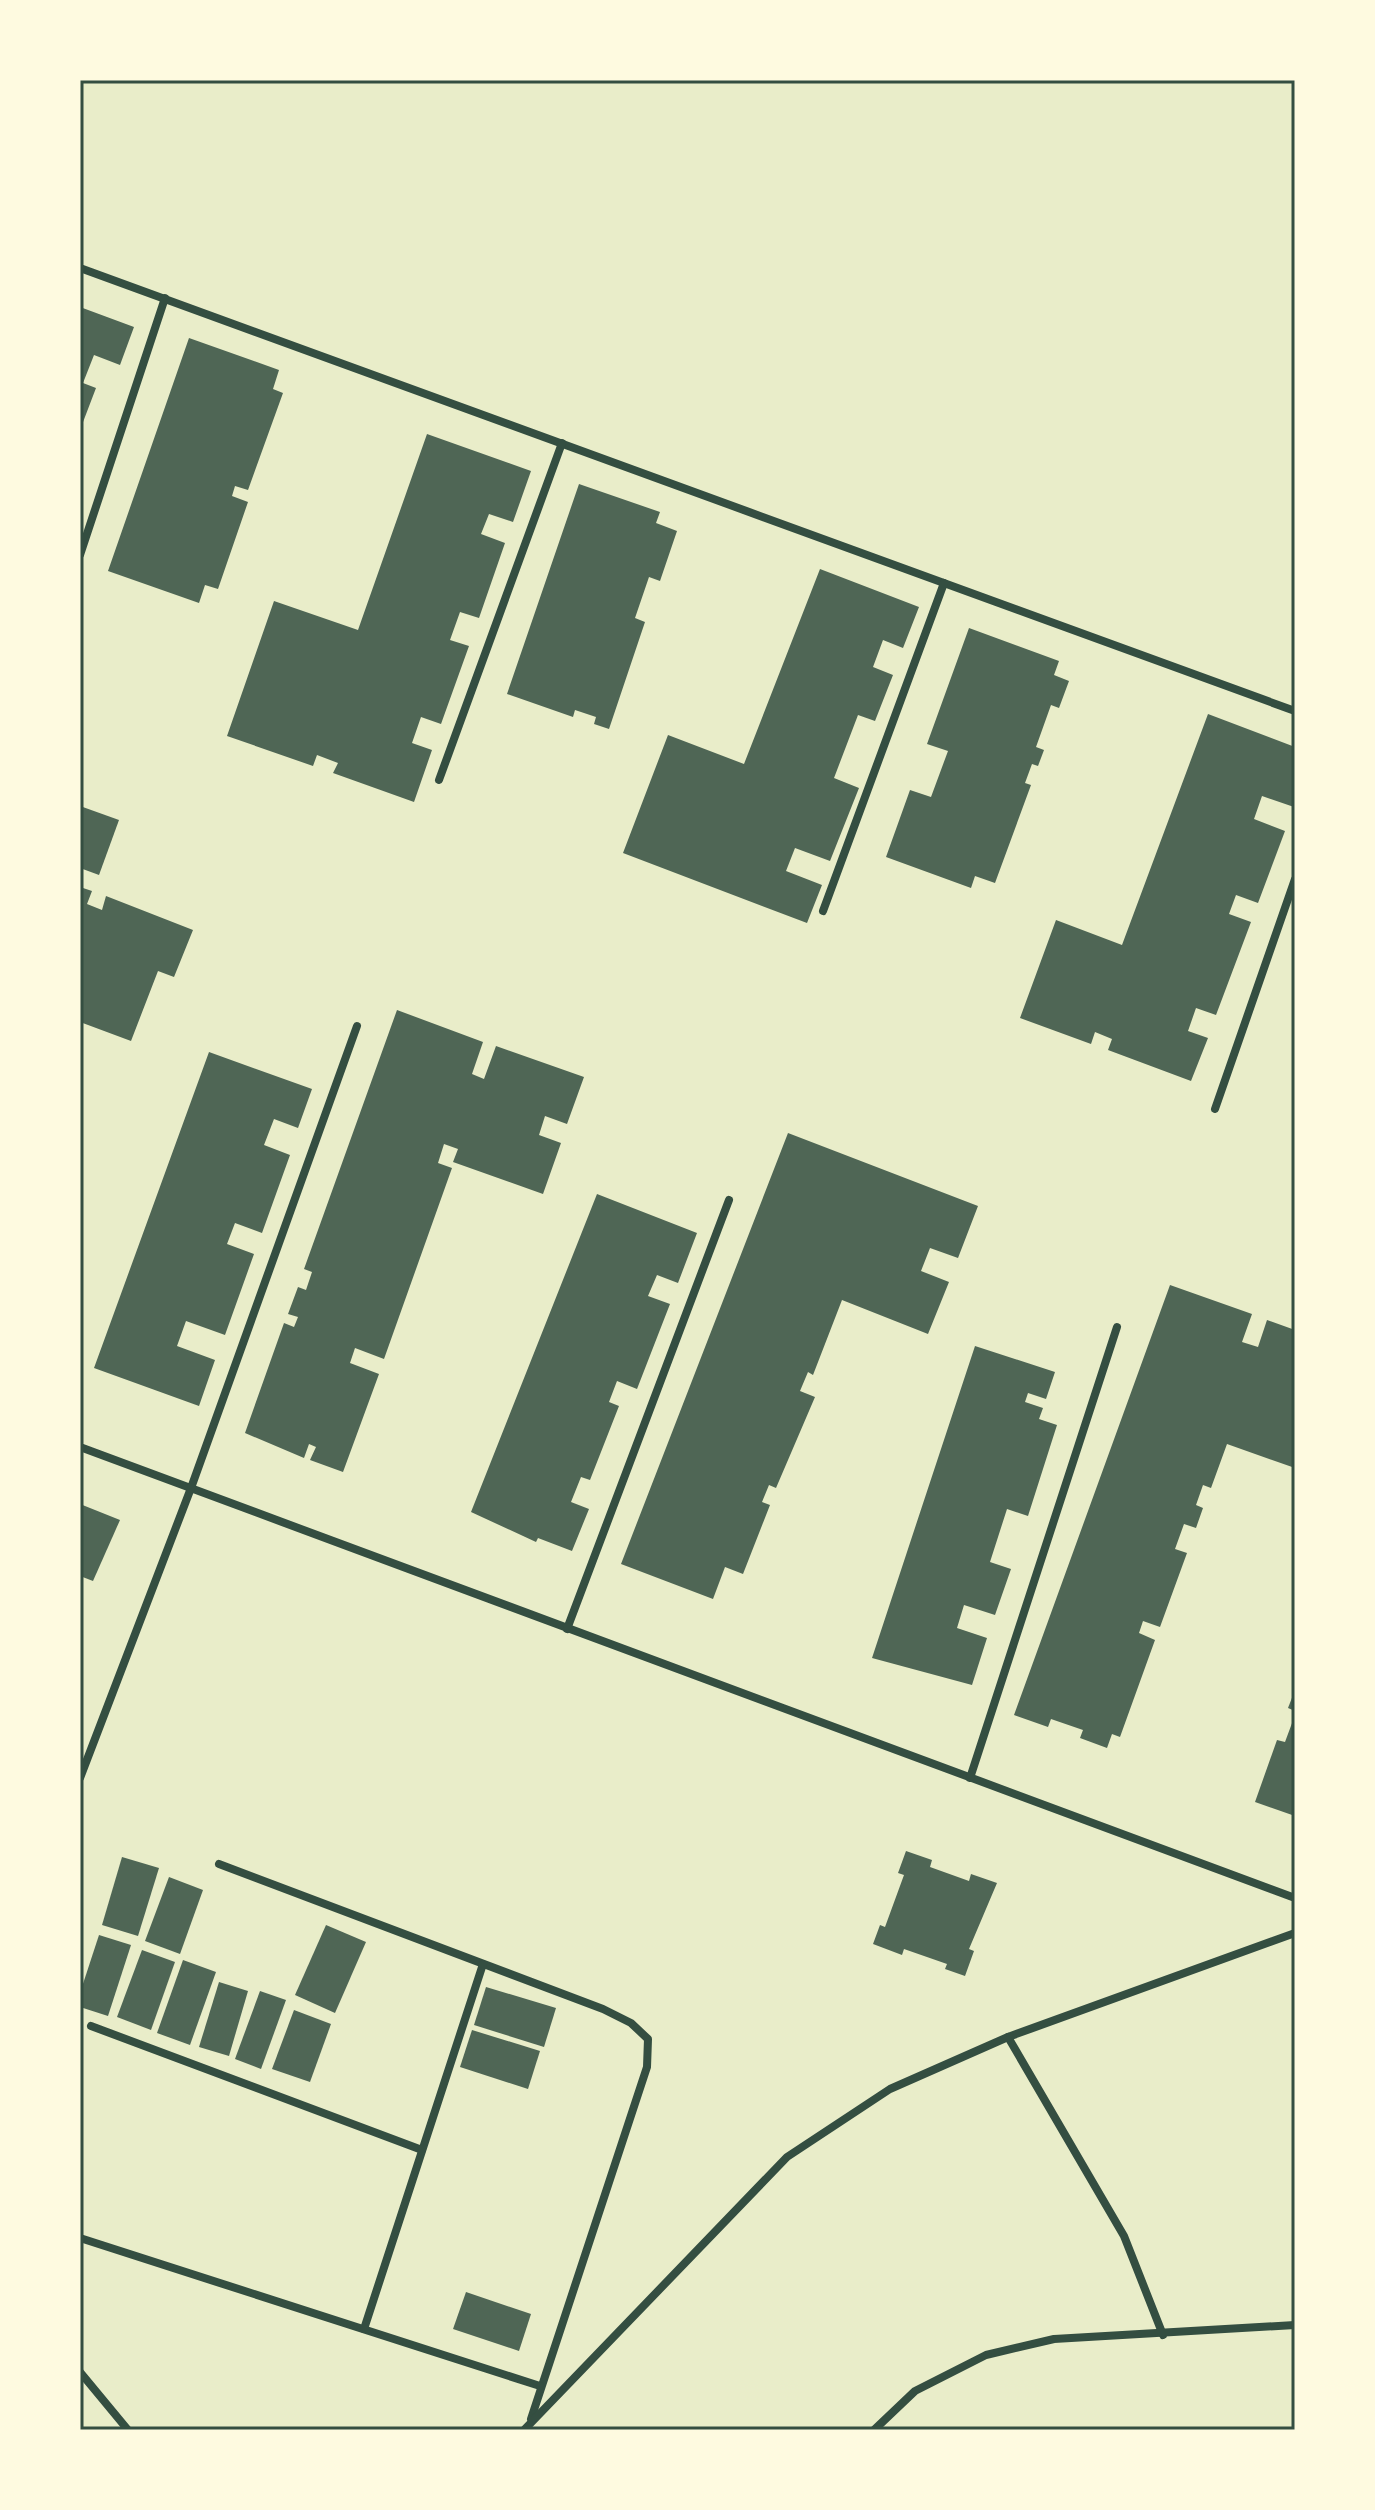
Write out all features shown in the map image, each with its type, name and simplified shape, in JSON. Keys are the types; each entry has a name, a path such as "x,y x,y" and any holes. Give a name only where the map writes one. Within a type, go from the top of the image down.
{"street":[{"path":"80,268 1295,711"},
{"path":"80,555 165,298"},
{"path":"439,780 562,443"},
{"path":"823,911 944,583"},
{"path":"1215,1109 1295,879"},
{"path":"80,1778 191,1488 357,1026"},
{"path":"567,1629 729,1200"},
{"path":"970,1778 1117,1327"},
{"path":"80,1447 1295,1898"},
{"path":"219,1864 603,2009 631,2023 648,2039 647,2067 531,2420"},
{"path":"524,2430 787,2157 890,2089 1008,2037 1295,1933"},
{"path":"364,2329 483,1964"},
{"path":"91,2026 422,2150"},
{"path":"1008,2037 1124,2236 1163,2335"},
{"path":"80,2238 540,2386"},
{"path":"874,2430 915,2391 986,2355 1054,2339 1295,2325"},
{"path":"80,2372 128,2430"}],"building":[{"path":"80,307 134,327 120,365 94,355 83,383 96,388 80,430"},
{"path":"189,338 279,370 273,389 283,393 248,490 235,486 232,496 248,502 218,589 205,585 199,603 108,571"},
{"path":"427,434 531,471 513,522 489,514 481,534 505,543 479,618 460,612 450,640 469,646 441,724 421,717 412,743 432,750 414,802 333,773 338,763 317,755 313,766 227,736 274,601 358,630"},
{"path":"579,484 660,512 656,523 677,531 660,581 649,577 635,618 645,622 609,729 594,724 596,717 575,710 573,717 507,694"},
{"path":"820,569 919,607 903,648 883,640 873,667 893,675 875,721 858,715 834,778 859,788 830,861 795,848 786,871 822,885 807,923 623,853 668,735 744,764"},
{"path":"969,628 1059,661 1054,675 1069,681 1059,708 1051,705 1036,747 1044,750 1038,766 1032,764 1025,783 1031,785 995,883 975,876 971,888 886,857 910,790 931,797 948,751 927,744"},
{"path":"1208,714 1295,747 1295,804 1294,807 1262,796 1254,819 1285,831 1258,903 1236,895 1229,914 1251,922 1216,1015 1196,1008 1188,1031 1208,1038 1191,1081 1108,1050 1112,1039 1095,1032 1091,1044 1020,1018 1056,920 1122,945"},
{"path":"80,806 119,820 99,875 80,868"},
{"path":"80,887 92,891 87,904 102,910 106,896 193,930 174,977 158,971 131,1041 80,1022"},
{"path":"397,1010 483,1042 472,1074 484,1079 496,1046 584,1077 567,1124 545,1116 539,1135 561,1143 543,1194 453,1162 458,1149 444,1144 438,1163 452,1168 384,1359 355,1348 350,1363 379,1374 343,1472 310,1460 316,1447 309,1444 304,1458 245,1433 284,1323 294,1327 298,1317 288,1314 298,1287 306,1290 312,1272 304,1269"},
{"path":"209,1052 312,1089 298,1128 274,1119 264,1145 290,1155 262,1233 235,1223 227,1244 254,1254 225,1335 186,1321 177,1346 215,1360 199,1406 94,1368"},
{"path":"788,1133 978,1206 958,1258 930,1248 921,1271 949,1282 928,1334 842,1300 813,1375 808,1372 800,1391 815,1397 776,1488 769,1485 762,1502 770,1505 743,1574 725,1567 713,1599 621,1564"},
{"path":"597,1194 697,1233 678,1283 657,1275 648,1296 670,1304 637,1389 617,1381 609,1402 619,1406 590,1480 581,1477 571,1502 589,1509 572,1551 538,1538 536,1542 471,1512"},
{"path":"1170,1285 1252,1314 1242,1342 1258,1347 1267,1320 1295,1330 1295,1468 1227,1444 1211,1488 1203,1485 1196,1505 1203,1508 1196,1528 1184,1524 1175,1549 1187,1553 1160,1627 1143,1621 1139,1633 1155,1640 1120,1737 1112,1734 1107,1748 1080,1738 1083,1730 1051,1719 1048,1727 1014,1715"},
{"path":"975,1346 1055,1372 1046,1399 1028,1393 1025,1402 1043,1408 1039,1419 1057,1425 1028,1516 1007,1509 990,1562 1011,1569 995,1615 964,1605 957,1628 987,1638 972,1685 872,1658"},
{"path":"80,1504 120,1520 93,1581 80,1576"},
{"path":"1295,1690 1295,1711 1288,1708"},
{"path":"1295,1715 1295,1816 1255,1802 1277,1740 1285,1742"},
{"path":"906,1851 932,1860 930,1867 969,1881 971,1874 997,1883 969,1949 974,1951 965,1976 945,1969 947,1964 904,1949 902,1955 873,1944 880,1925 885,1927 904,1875 898,1873"},
{"path":"122,1857 159,1868 138,1936 102,1925"},
{"path":"169,1877 203,1890 180,1954 145,1941"},
{"path":"326,1925 366,1942 335,2013 295,1995"},
{"path":"99,1935 131,1945 108,2016 80,2007 80,1993"},
{"path":"142,1950 175,1962 151,2030 117,2017"},
{"path":"183,1960 216,1972 190,2045 157,2033"},
{"path":"219,1982 248,1991 229,2056 199,2047"},
{"path":"486,1987 556,2008 544,2047 474,2025"},
{"path":"260,1991 286,2000 261,2069 235,2059"},
{"path":"294,2010 331,2024 310,2082 272,2069"},
{"path":"472,2030 540,2051 528,2089 460,2067"},
{"path":"466,2292 531,2314 519,2351 453,2329"}]}
